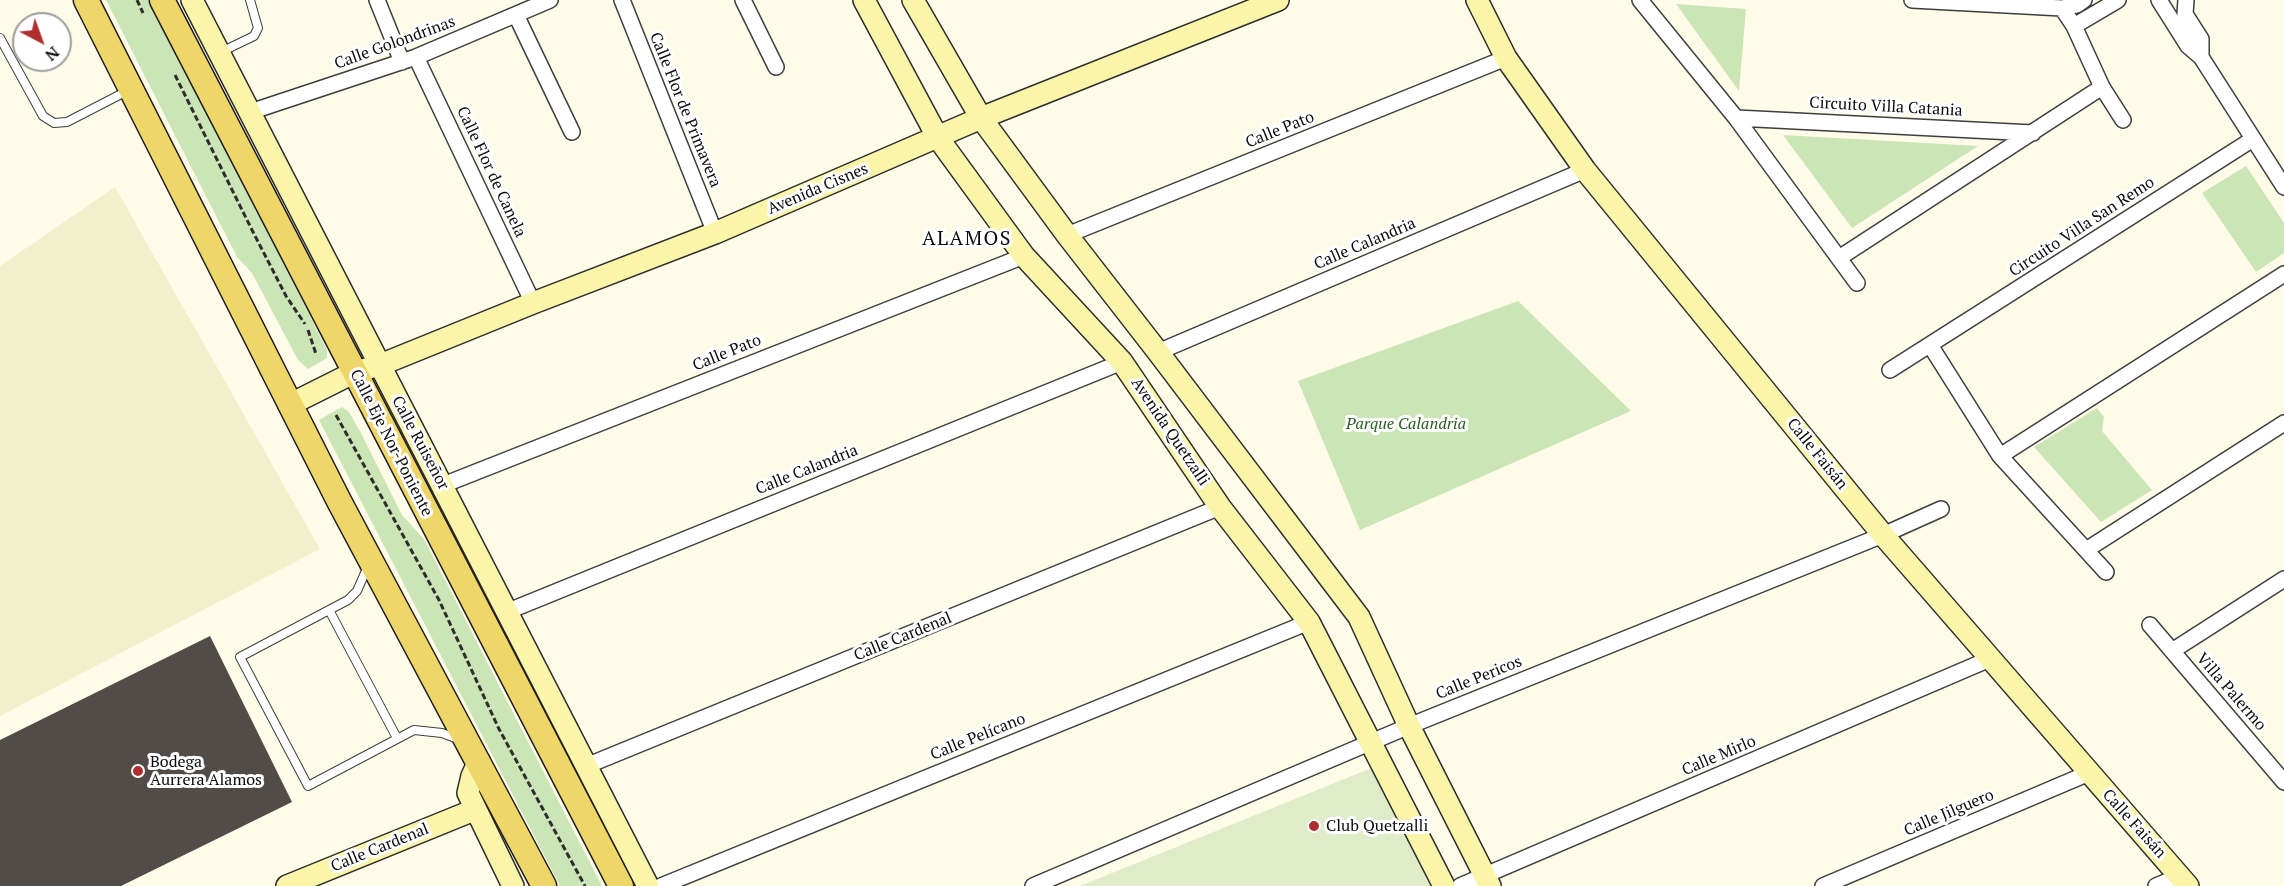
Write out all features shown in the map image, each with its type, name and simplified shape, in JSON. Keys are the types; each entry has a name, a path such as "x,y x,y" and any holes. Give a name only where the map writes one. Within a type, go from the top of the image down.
{"main road":[{"path":"86,0 290,405 544,886"},
{"name":"Calle Eje Nor-Poniente","path":"162,0 621,886"},
{"name":"Calle Ruiseñor","path":"192,0 648,886"},
{"name":"Avenida Quetzalli","path":"864,0 938,138 1024,256 1122,362 1220,507 1309,622 1444,886"},
{"name":"Avenida Cisnes","path":"290,405 355,372 380,365 716,233 981,118 1278,0"},
{"name":"Calle Faisán","path":"1477,0 1506,58 1585,170 1883,535 2184,881"},
{"path":"917,1 981,118 1067,235 1359,617 1409,726 1488,881"},
{"path":"474,752 468,793 474,810 513,886"},
{"name":"Calle Cardenal","path":"286,886 474,810"}],"street":[{"name":"Calle Flor de Canela","path":"377,0 533,303"},
{"name":"Calle Golondrinas","path":"250,112 409,59 550,0"},
{"name":"Calle Flor de Primavera","path":"622,0 716,233"},
{"path":"743,0 776,67"},
{"path":"1640,0 1736,118 1857,283"},
{"path":"1912,0 2062,8 2077,5 2084,0"},
{"path":"2074,26 2118,0"},
{"path":"2159,0 2188,46 2201,57 2284,186"},
{"path":"2186,0 2185,14 2201,39 2201,57"},
{"path":"2062,8 2074,26 2102,87 2123,120"},
{"path":"516,15 572,132"},
{"name":"Calle Pato","path":"1067,235 1506,58"},
{"path":"1839,258 2102,87"},
{"name":"Circuito Villa Catania","path":"1736,118 2033,133"},
{"name":"Circuito Villa San Remo","path":"1890,370 2253,139"},
{"name":"Calle Calandria","path":"1158,352 1585,170"},
{"name":"Calle Pato","path":"443,485 1024,256"},
{"path":"2000,456 2284,274"},
{"path":"1930,345 2000,456 2106,572"},
{"name":"Calle Calandria","path":"506,612 1122,362"},
{"path":"2086,550 2284,423"},
{"name":"Calle Cardenal","path":"586,766 1220,507"},
{"name":"Calle Pericos","path":"1033,886 1409,726 1883,535 1941,509"},
{"path":"2172,651 2284,579"},
{"name":"Calle Pelícano","path":"661,886 1309,622"},
{"name":"Villa Palermo","path":"2150,626 2284,782"},
{"name":"Calle Mirlo","path":"1460,886 1488,881 1992,658"},
{"name":"Calle Jilguero","path":"1823,886 2089,773"},
{"path":"2156,886 2184,881"}],"lane":[{"path":"219,53 254,36 258,28 250,0"},
{"path":"0,38 43,116 54,123 67,122 130,89"},
{"path":"370,559 357,591 348,600 240,657 308,786 414,730 442,733 474,752"},
{"path":"329,610 397,738"}],"path":[{"path":"136,0 147,20"},
{"path":"173,71 286,296 308,329 316,354"},
{"path":"336,415 440,600 499,729 585,886"}],"green space":[{"path":"106,0 149,0 272,239 327,350 327,358 308,369 298,360 252,273 237,257"},
{"path":"1676,4 1746,9 1739,91"},
{"path":"1783,135 1978,146 1852,228"},
{"path":"2246,166 2284,223 2284,253 2256,272 2202,193"},
{"path":"115,187 320,549 0,716 0,266"},
{"name":"Parque Calandria","path":"1518,301 1631,411 1360,530 1298,381"},
{"path":"342,407 349,412 361,433 402,515 424,539 602,886 560,886 319,420"},
{"path":"2097,408 2104,417 2102,431 2152,490 2101,522 2034,447"},
{"name":"Club Quetzalli","path":"1374,767 1430,886 1080,886"}],"building":[{"name":"Bodega Aurrera Alamos","path":"210,636 292,802 121,886 0,886 0,740"}],"place":[{"name":"Bodega Aurrera Alamos","path":"138,771"},
{"name":"Club Quetzalli","path":"1314,826"}],"district":[{"name":"ALAMOS","path":"967,239"}]}
